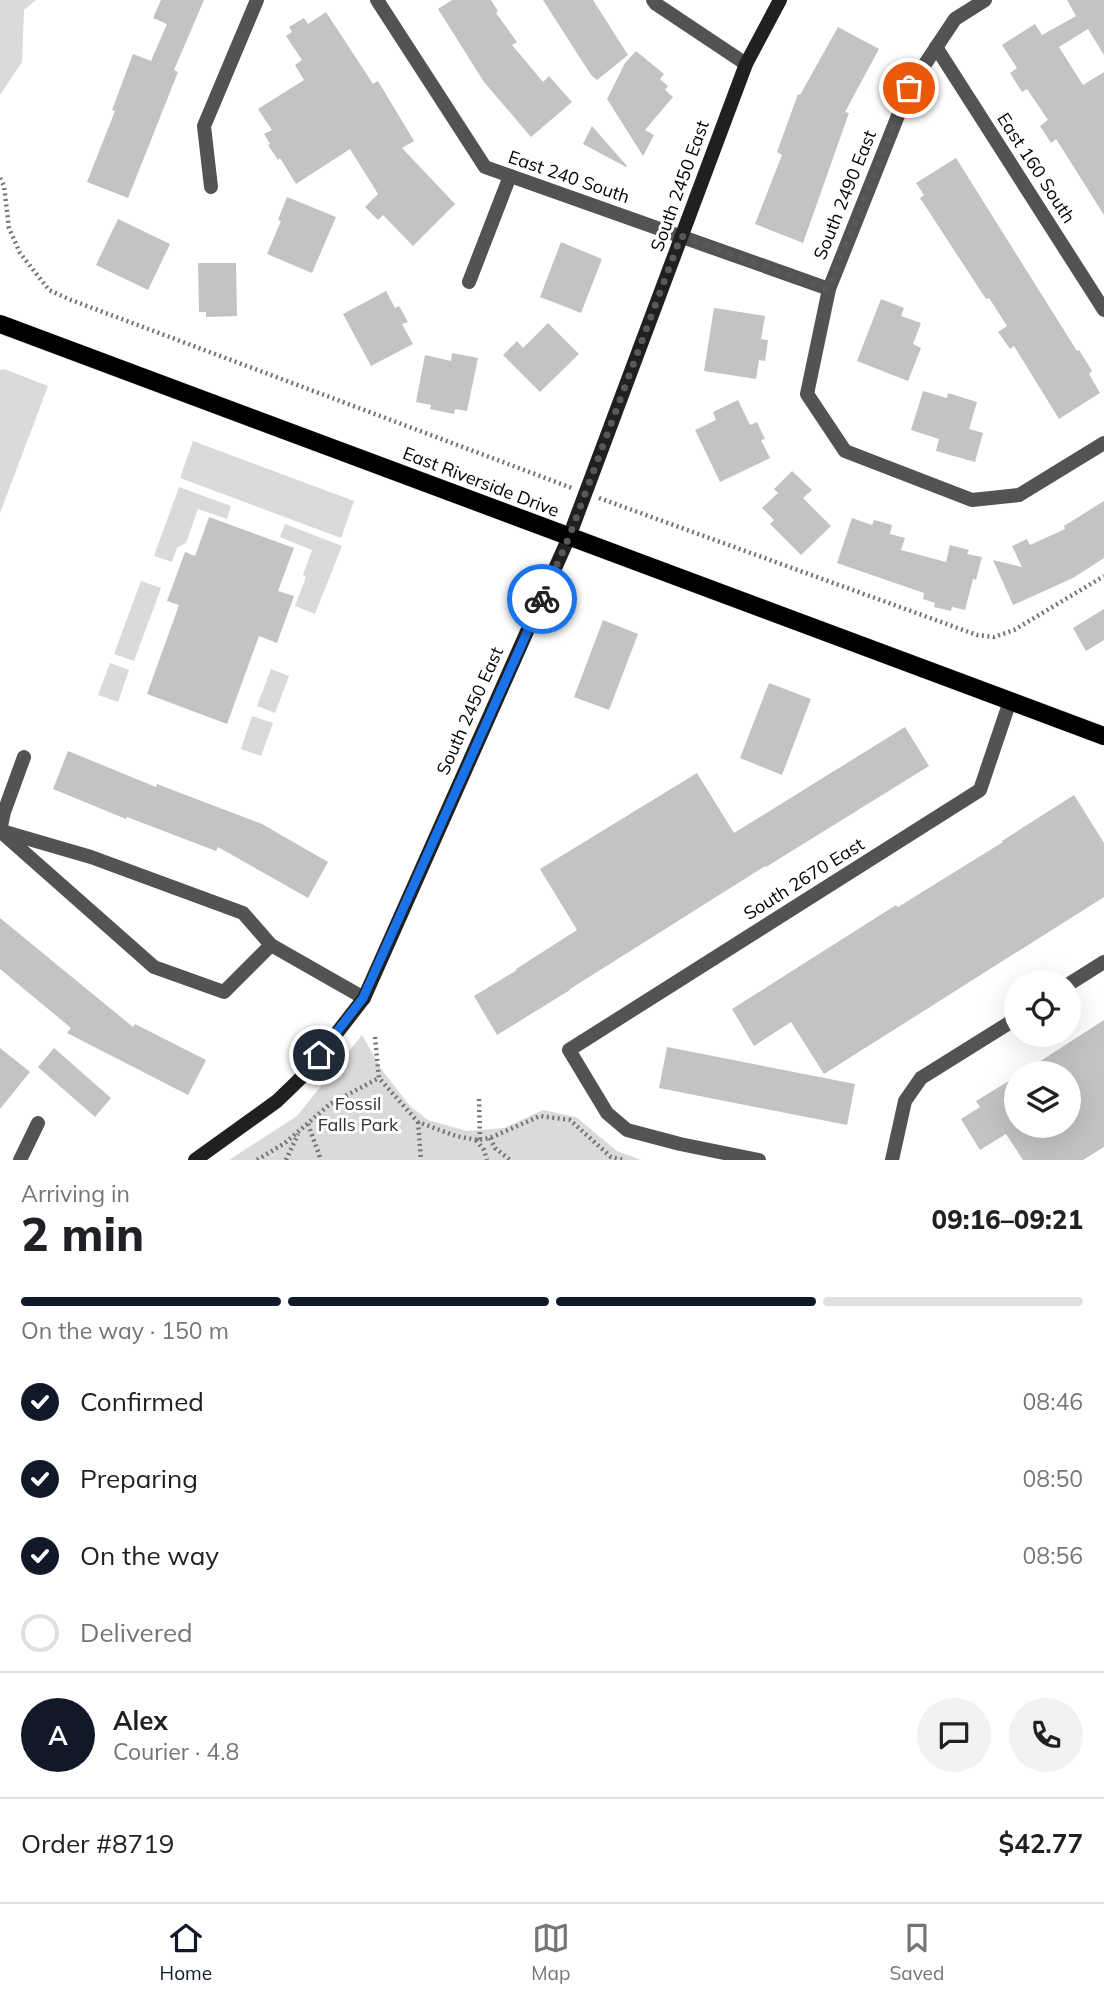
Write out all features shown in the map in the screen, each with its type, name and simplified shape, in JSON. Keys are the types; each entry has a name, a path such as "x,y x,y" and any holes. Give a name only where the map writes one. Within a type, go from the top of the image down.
{"main road":[{"name":"East Riverside Drive","path":"0,324 1104,736"}],"street":[{"path":"211,187 204,126 257,0"},
{"name":"East 240 South","path":"377,0 485,167 828,289"},
{"path":"653,0 746,64"},
{"name":"South 2450 East","path":"195,1160 277,1101 305,1074 363,998 569,537 746,64 780,0"},
{"name":"South 2490 East","path":"985,0 954,19 909,88 828,289 807,394 845,451 971,500 1019,495 1104,443"},
{"name":"East 160 South","path":"936,47 1104,310"},
{"path":"469,282 510,176"},
{"name":"South 2670 East","path":"759,1160 627,1130 607,1113 569,1050 980,790 1010,701"},
{"path":"0,831 24,757"},
{"path":"0,831 90,857 243,913 271,944 363,998"},
{"path":"0,831 154,967 224,992 271,944"},
{"path":"1081,976 1104,962"},
{"path":"892,1160 905,1101 922,1078 1004,1026"},
{"path":"20,1160 38,1123"}],"path":[{"path":"0,178 4,186 9,228 16,245 49,290 554,481"},
{"path":"623,506 977,635 994,637 1014,630 1104,576"},
{"path":"375,1037 379,1078 418,1122 456,1136 478,1140 490,1138 540,1116 570,1120 611,1157 623,1160"},
{"path":"257,1160 285,1143 330,1104 379,1078"},
{"path":"479,1099 478,1140 487,1160"},
{"path":"418,1122 421,1160"},
{"path":"308,1124 321,1160"},
{"path":"286,1160 300,1130"},
{"path":"490,1138 495,1148 510,1160"}],"green space":[{"path":"0,0 36,0 24,10 22,62 0,95"},
{"path":"4,369 48,386 0,513 0,370"},
{"path":"193,441 354,501 341,538 180,478"},
{"path":"179,487 231,506 227,519 198,509 186,543 177,548 172,562 154,556"},
{"path":"285,524 342,546 315,614 295,606 306,577 303,575 312,550 280,537"},
{"path":"141,581 161,588 134,661 114,654"},
{"path":"110,663 129,670 118,702 98,695"},
{"path":"271,669 289,676 275,713 257,706"},
{"path":"252,716 273,723 261,756 241,749"},
{"name":"Fossil Falls Park","path":"362,1035 382,1070 410,1106 428,1120 467,1131 504,1128 543,1110 576,1117 617,1151 641,1160 229,1160 297,1116"}],"building":[{"path":"161,0 204,0 174,70 178,72 128,198 87,182 115,111 112,110 133,54 151,61 167,24 153,18"},
{"path":"452,0 491,0 498,11 496,13 517,42 512,45 543,82 549,76 572,102 531,137 484,82 438,9"},
{"path":"543,0 593,0 628,55 597,80 591,75"},
{"path":"1067,0 1104,0 1104,55 1088,29 1059,47 1083,85 1104,72 1104,215 1056,139 1051,143 1040,126 1048,120 1027,89 1022,92 1010,73 1017,68 1002,45 1035,24 1042,35 1076,16"},
{"path":"326,12 373,84 378,81 414,141 402,148 455,204 413,246 383,215 378,220 365,207 378,194 350,149 296,184 280,158 278,160 268,145 270,144 264,134 272,130 258,109 304,80 295,65 302,60 286,36 292,32 289,27 304,18 308,24"},
{"path":"838,27 879,49 845,112 849,113 803,243 755,224 782,155 777,152 798,94 800,95"},
{"path":"636,51 664,74 660,79 668,86 665,90 673,97 645,130 654,135 643,156 607,99 625,63"},
{"path":"592,126 627,166 626,167 583,144"},
{"path":"956,158 1092,371 1089,374 1100,393 1059,419 1014,346 1010,349 998,332 1007,326 989,298 986,299 920,198 924,195 916,183"},
{"path":"287,197 336,217 312,273 267,254 281,221 278,220"},
{"path":"118,219 170,244 148,290 96,265"},
{"path":"561,242 602,259 581,313 540,297"},
{"path":"198,263 236,263 237,316 206,317 206,312 199,312"},
{"path":"386,291 395,308 399,306 408,322 402,324 413,344 371,366 343,314"},
{"path":"881,299 904,308 901,316 921,323 913,344 921,348 908,381 857,361"},
{"path":"714,308 765,316 761,339 768,340 765,361 759,360 756,379 704,371"},
{"path":"548,323 579,354 540,392 503,355 517,341 523,348"},
{"path":"452,353 478,358 467,411 455,409 454,414 430,409 431,405 416,402 425,355 451,361"},
{"path":"923,391 947,398 948,393 977,402 969,429 983,433 975,462 936,451 939,439 911,430"},
{"path":"738,400 750,425 757,422 765,439 761,440 770,458 720,482 695,430 716,420 713,412"},
{"path":"792,471 812,490 803,498 831,526 801,555 770,524 774,520 762,508 778,493 774,489"},
{"path":"1104,501 1104,558 1073,578 1013,605 993,560 1022,567 1012,546 1027,539 1030,545 1065,529 1064,526"},
{"path":"209,517 294,548 278,591 294,596 277,643 259,636 227,724 147,694 179,605 167,601 185,552 195,556"},
{"path":"852,518 872,525 874,520 892,525 890,534 905,538 901,550 946,562 950,545 969,550 967,554 982,557 965,610 952,607 951,611 934,607 935,603 923,599 924,593 837,563"},
{"path":"1104,609 1104,640 1086,651 1073,628"},
{"path":"603,620 638,634 609,710 574,697"},
{"path":"769,683 811,699 782,775 740,758"},
{"path":"905,727 929,766 497,1035 474,996 577,930 540,869 697,773 734,833"},
{"path":"68,751 156,787 157,784 262,824 328,862 308,898 218,847 216,851 53,789"},
{"path":"1074,795 1104,843 1104,897 824,1074 791,1022 754,1046 732,1009 896,905 898,907 1003,842"},
{"path":"0,918 133,1027 135,1024 206,1060 188,1095 67,1033 71,1028 0,969"},
{"path":"1104,1020 1104,1147 1083,1160 1023,1160 1009,1138 1081,1138 1081,1061 1041,1061 1062,1047 1081,1047 1081,1035"},
{"path":"667,1047 855,1084 847,1125 659,1088"},
{"path":"0,1048 30,1072 0,1109"},
{"path":"54,1048 111,1098 95,1117 38,1067"},
{"path":"1004,1084 1004,1135 980,1150 961,1119 980,1107 976,1101"}],"way so far":[{"path":"542,599 569,537 681,236 828,289 909,88"}],"route":[{"path":"319,1055 363,998 542,599"}]}
